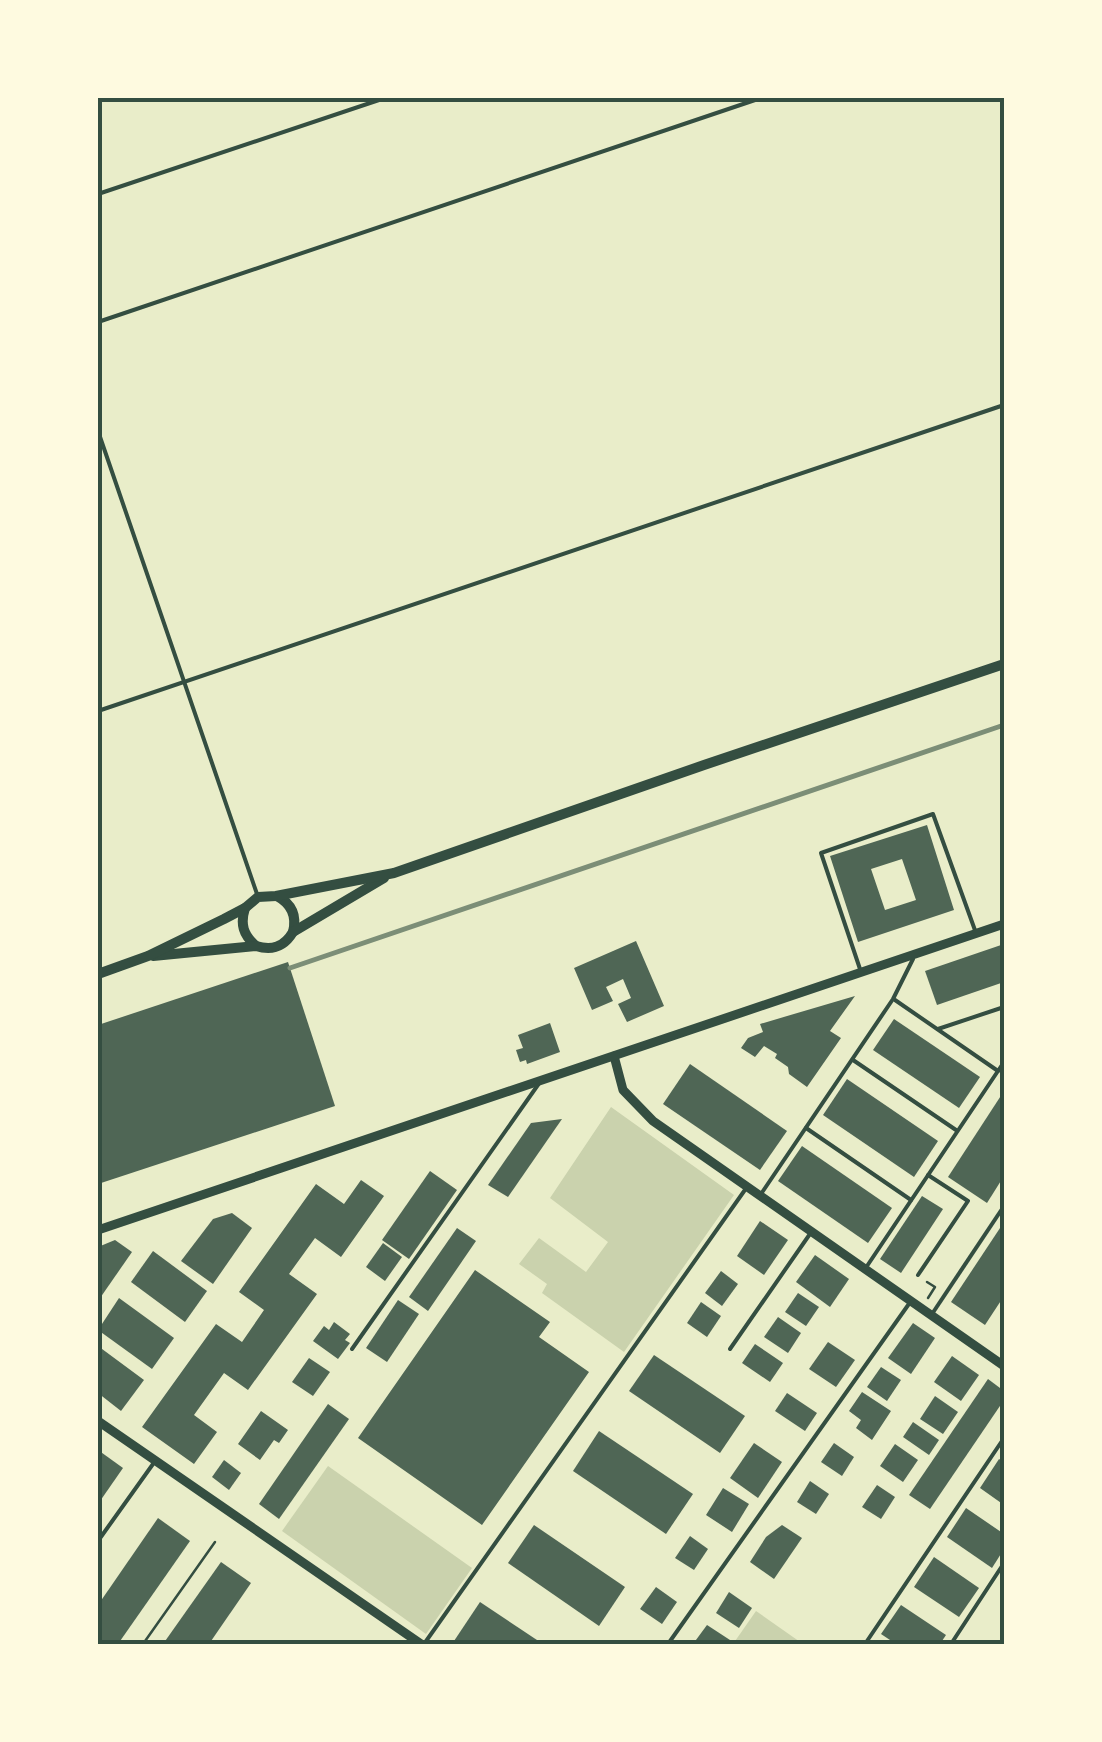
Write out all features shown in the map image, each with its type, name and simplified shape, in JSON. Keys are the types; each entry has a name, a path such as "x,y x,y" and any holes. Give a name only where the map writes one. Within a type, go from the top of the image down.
{"main road":[{"path":"98,974 148,956 246,908 258,897 394,873 1004,664"},
{"path":"148,956 282,945 293,932 394,873"},
{"path":"276,896 294,914 293,932"},
{"path":"246,908 242,926 256,946"}],"street":[{"path":"98,1230 1004,924"},
{"path":"614,1056 624,1090 653,1121 1004,1366"},
{"path":"98,1421 422,1644"}],"lane":[{"path":"98,194 386,98"},
{"path":"98,322 761,98"},
{"path":"98,711 1004,405"},
{"path":"98,431 258,897"},
{"path":"861,972 821,853 932,814 976,934"},
{"path":"760,1195 893,999 915,954"},
{"path":"893,999 998,1071"},
{"path":"938,1030 1004,1007"},
{"path":"853,1060 958,1132"},
{"path":"865,1268 1004,1062"},
{"path":"352,1350 542,1078"},
{"path":"806,1128 912,1200"},
{"path":"918,1275 968,1201 928,1175"},
{"path":"422,1644 747,1187"},
{"path":"932,1315 1004,1206"},
{"path":"730,1349 812,1232"},
{"path":"668,1644 911,1301"},
{"path":"865,1644 1004,1438"},
{"path":"98,1541 155,1461"},
{"path":"951,1644 1004,1563"}],"path":[{"path":"918,1275 935,1287 922,1308"},
{"path":"143,1644 215,1542"}],"green space":[{"path":"611,1107 734,1195 624,1352 542,1293 547,1284 519,1264 539,1238 586,1272 608,1242 550,1198"},
{"path":"328,1466 472,1568 426,1634 282,1531"},
{"path":"756,1611 803,1644 733,1644"}],"building":[{"path":"927,825 954,910 858,942 830,856","holes":["902,859 916,900 885,910 871,869"]},
{"path":"636,941 664,1006 627,1022 618,1004 631,998 623,979 606,987 613,1001 592,1010 574,968"},
{"path":"1004,944 1004,982 937,1005 925,971"},
{"path":"288,962 335,1106 98,1184 98,1025"},
{"path":"855,996 830,1031 841,1038 807,1087 789,1074 788,1067 775,1058 777,1054 764,1046 755,1057 741,1048 748,1038 763,1032 760,1024"},
{"path":"894,1019 980,1077 959,1108 873,1050"},
{"path":"550,1023 560,1052 527,1064 526,1060 520,1062 516,1050 523,1048 518,1035"},
{"path":"690,1064 787,1131 760,1170 663,1104"},
{"path":"847,1079 938,1141 914,1177 823,1115"},
{"path":"1004,1091 1004,1176 987,1203 948,1177"},
{"path":"562,1119 508,1197 488,1185 531,1123"},
{"path":"802,1146 892,1208 868,1243 778,1181"},
{"path":"430,1171 457,1190 409,1259 382,1240"},
{"path":"361,1180 384,1196 341,1257 315,1238 289,1274 317,1294 248,1390 224,1373 194,1415 217,1432 194,1464 142,1427 216,1324 242,1342 264,1310 239,1292 316,1184 344,1204"},
{"path":"922,1196 943,1209 901,1273 880,1259"},
{"path":"232,1213 252,1228 213,1284 181,1261 213,1219"},
{"path":"760,1221 788,1240 764,1275 737,1256"},
{"path":"1004,1222 1004,1296 985,1325 951,1302"},
{"path":"457,1228 476,1241 428,1311 409,1297"},
{"path":"115,1240 132,1252 98,1301 98,1247"},
{"path":"383,1243 402,1257 385,1281 366,1267"},
{"path":"153,1251 207,1291 185,1322 131,1282"},
{"path":"815,1255 849,1279 830,1307 796,1282"},
{"path":"475,1270 550,1322 539,1337 589,1372 482,1525 358,1438"},
{"path":"721,1271 738,1284 722,1306 705,1293"},
{"path":"798,1293 819,1307 806,1326 785,1312"},
{"path":"119,1298 174,1338 152,1369 98,1330"},
{"path":"398,1300 419,1314 387,1362 366,1348"},
{"path":"701,1302 721,1316 707,1337 687,1323"},
{"path":"778,1317 801,1333 788,1353 764,1337"},
{"path":"334,1322 350,1334 345,1340 350,1343 338,1359 313,1341 324,1326 329,1330"},
{"path":"913,1323 935,1338 911,1374 888,1358"},
{"path":"828,1342 855,1360 836,1387 809,1369"},
{"path":"755,1344 783,1363 770,1382 742,1363"},
{"path":"98,1346 144,1380 121,1411 98,1393"},
{"path":"654,1355 745,1416 720,1453 629,1391"},
{"path":"952,1356 979,1375 961,1401 934,1382"},
{"path":"309,1358 330,1372 313,1396 292,1382"},
{"path":"881,1367 901,1380 887,1401 867,1387"},
{"path":"988,1379 1004,1391 1004,1400 930,1509 909,1495"},
{"path":"862,1392 891,1411 872,1440 856,1428 861,1420 849,1411"},
{"path":"787,1393 817,1413 805,1431 775,1411"},
{"path":"935,1396 958,1412 943,1434 920,1419"},
{"path":"328,1404 349,1419 279,1519 259,1504"},
{"path":"261,1411 288,1430 279,1443 274,1440 260,1460 238,1444"},
{"path":"913,1422 939,1440 929,1455 903,1437"},
{"path":"599,1431 693,1494 666,1534 573,1471"},
{"path":"754,1443 782,1462 758,1498 730,1478"},
{"path":"834,1443 854,1457 842,1476 821,1462"},
{"path":"895,1444 918,1460 903,1482 880,1466"},
{"path":"98,1450 123,1468 98,1504"},
{"path":"999,1459 1004,1462 1004,1505 980,1488"},
{"path":"224,1460 241,1473 229,1490 212,1477"},
{"path":"810,1481 829,1494 816,1514 797,1502"},
{"path":"877,1485 895,1497 881,1519 862,1507"},
{"path":"723,1488 749,1504 732,1532 706,1515"},
{"path":"966,1508 1004,1534 1004,1549 992,1568 947,1537"},
{"path":"158,1518 190,1541 118,1644 98,1644 98,1605"},
{"path":"534,1525 625,1587 599,1626 508,1563"},
{"path":"782,1525 802,1538 774,1579 750,1562 766,1537"},
{"path":"690,1536 708,1549 694,1570 675,1558"},
{"path":"934,1557 979,1588 959,1617 914,1587"},
{"path":"221,1562 251,1583 209,1644 163,1644"},
{"path":"656,1587 677,1602 662,1624 640,1609"},
{"path":"729,1592 752,1608 739,1628 716,1613"},
{"path":"480,1602 543,1644 452,1644"},
{"path":"901,1605 946,1635 940,1644 896,1644 881,1634"},
{"path":"707,1625 730,1640 727,1644 693,1644"}],"railway":[{"path":"290,968 1004,725"}]}
